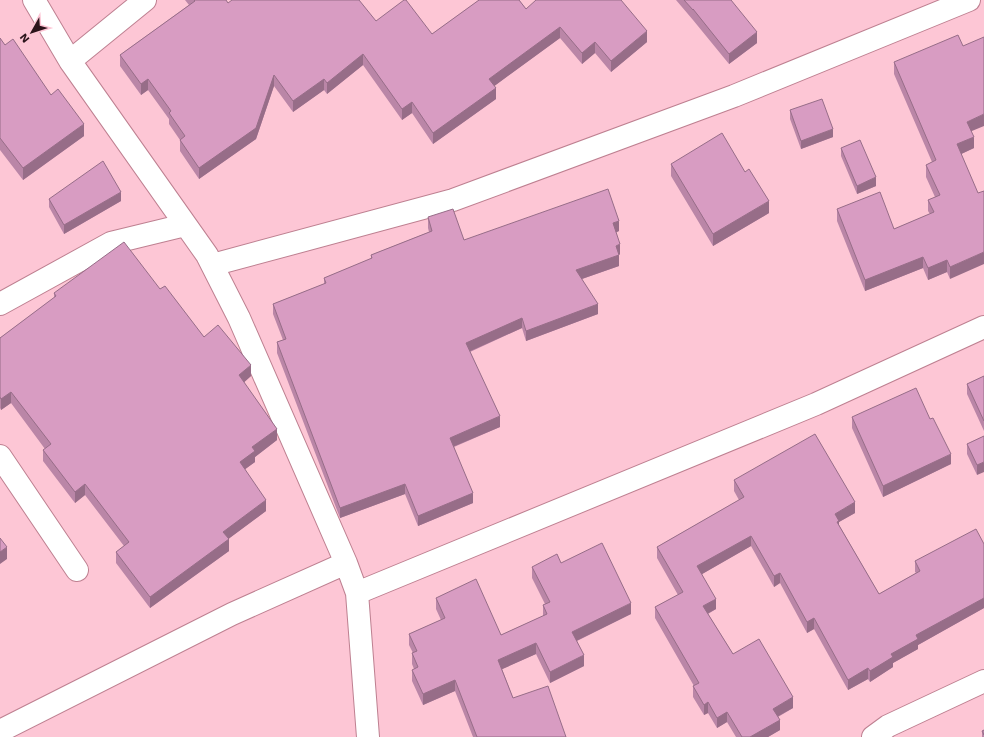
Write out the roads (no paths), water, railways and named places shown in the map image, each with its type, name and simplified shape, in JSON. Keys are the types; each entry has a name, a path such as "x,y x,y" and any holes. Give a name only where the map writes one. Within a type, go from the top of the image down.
{"street":[{"path":"34,0 70,61 207,255 239,318 346,563 357,593 368,737"},
{"path":"70,61 145,0"},
{"path":"212,265 453,200 734,96 969,0"},
{"path":"0,304 110,243 185,225"},
{"path":"357,593 816,404 984,327"},
{"path":"0,456 77,570"},
{"path":"0,731 232,614 346,563"},
{"path":"873,737 888,726 984,681"}]}
